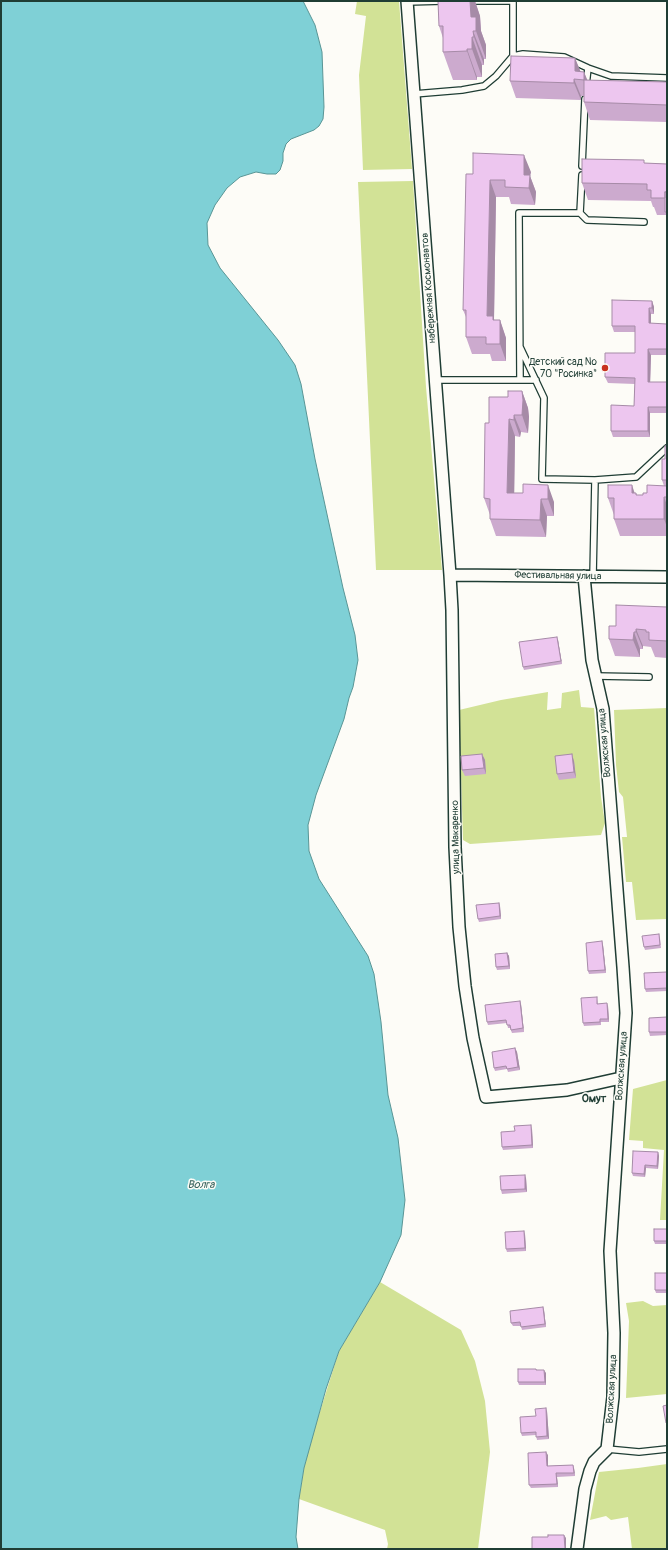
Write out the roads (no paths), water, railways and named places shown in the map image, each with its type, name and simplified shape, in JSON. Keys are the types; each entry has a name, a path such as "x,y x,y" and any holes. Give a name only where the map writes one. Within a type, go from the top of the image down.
{"street":[{"name":"набережная Космонавтов","path":"407,1 450,575"},
{"name":"Фестивальная улица","path":"450,575 667,577"},
{"name":"улица Макаренко","path":"450,575 452,610 455,847 459,928 465,986 473,1038 486,1097 567,1090 621,1078"},
{"name":"Волжская улица","path":"589,576 592,660 603,709 624,967 626,1013 610,1251 614,1333 613,1396 607,1449"},
{"path":"576,1549 585,1489 590,1471 594,1462 607,1449"}],"lane":[{"path":"407,1 452,1"},
{"path":"460,1 513,1 513,56"},
{"path":"414,94 462,90 484,86 496,76 513,56 523,54 564,57 588,68 611,76 667,78"},
{"path":"586,89 588,68"},
{"path":"580,213 586,96"},
{"path":"520,380 519,213 580,213 587,220 644,222"},
{"path":"520,346 544,398 542,479 595,480 636,477 667,448"},
{"path":"436,380 536,380"},
{"path":"589,576 595,480"},
{"path":"596,676 649,677"},
{"path":"607,1449 639,1452 667,1449"}],"water":[{"name":"Волга","path":"1,1 303,1 315,25 322,52 324,107 323,119 319,126 314,130 291,139 286,144 280,170 276,174 256,172 240,177 227,188 215,205 207,223 208,245 220,268 278,340 295,365 301,384 315,459 343,588 355,635 358,660 353,687 344,719 316,795 308,825 309,851 319,879 368,956 374,974 381,1022 388,1095 398,1138 405,1200 401,1235 380,1282 339,1351 326,1389 304,1468 299,1499 296,1537 298,1549 1,1549"}],"place":[{"name":"Детский сад № 70 \"Росинка\"","path":"605,368"}],"district":[{"name":"Омут","path":"594,1099"}]}
